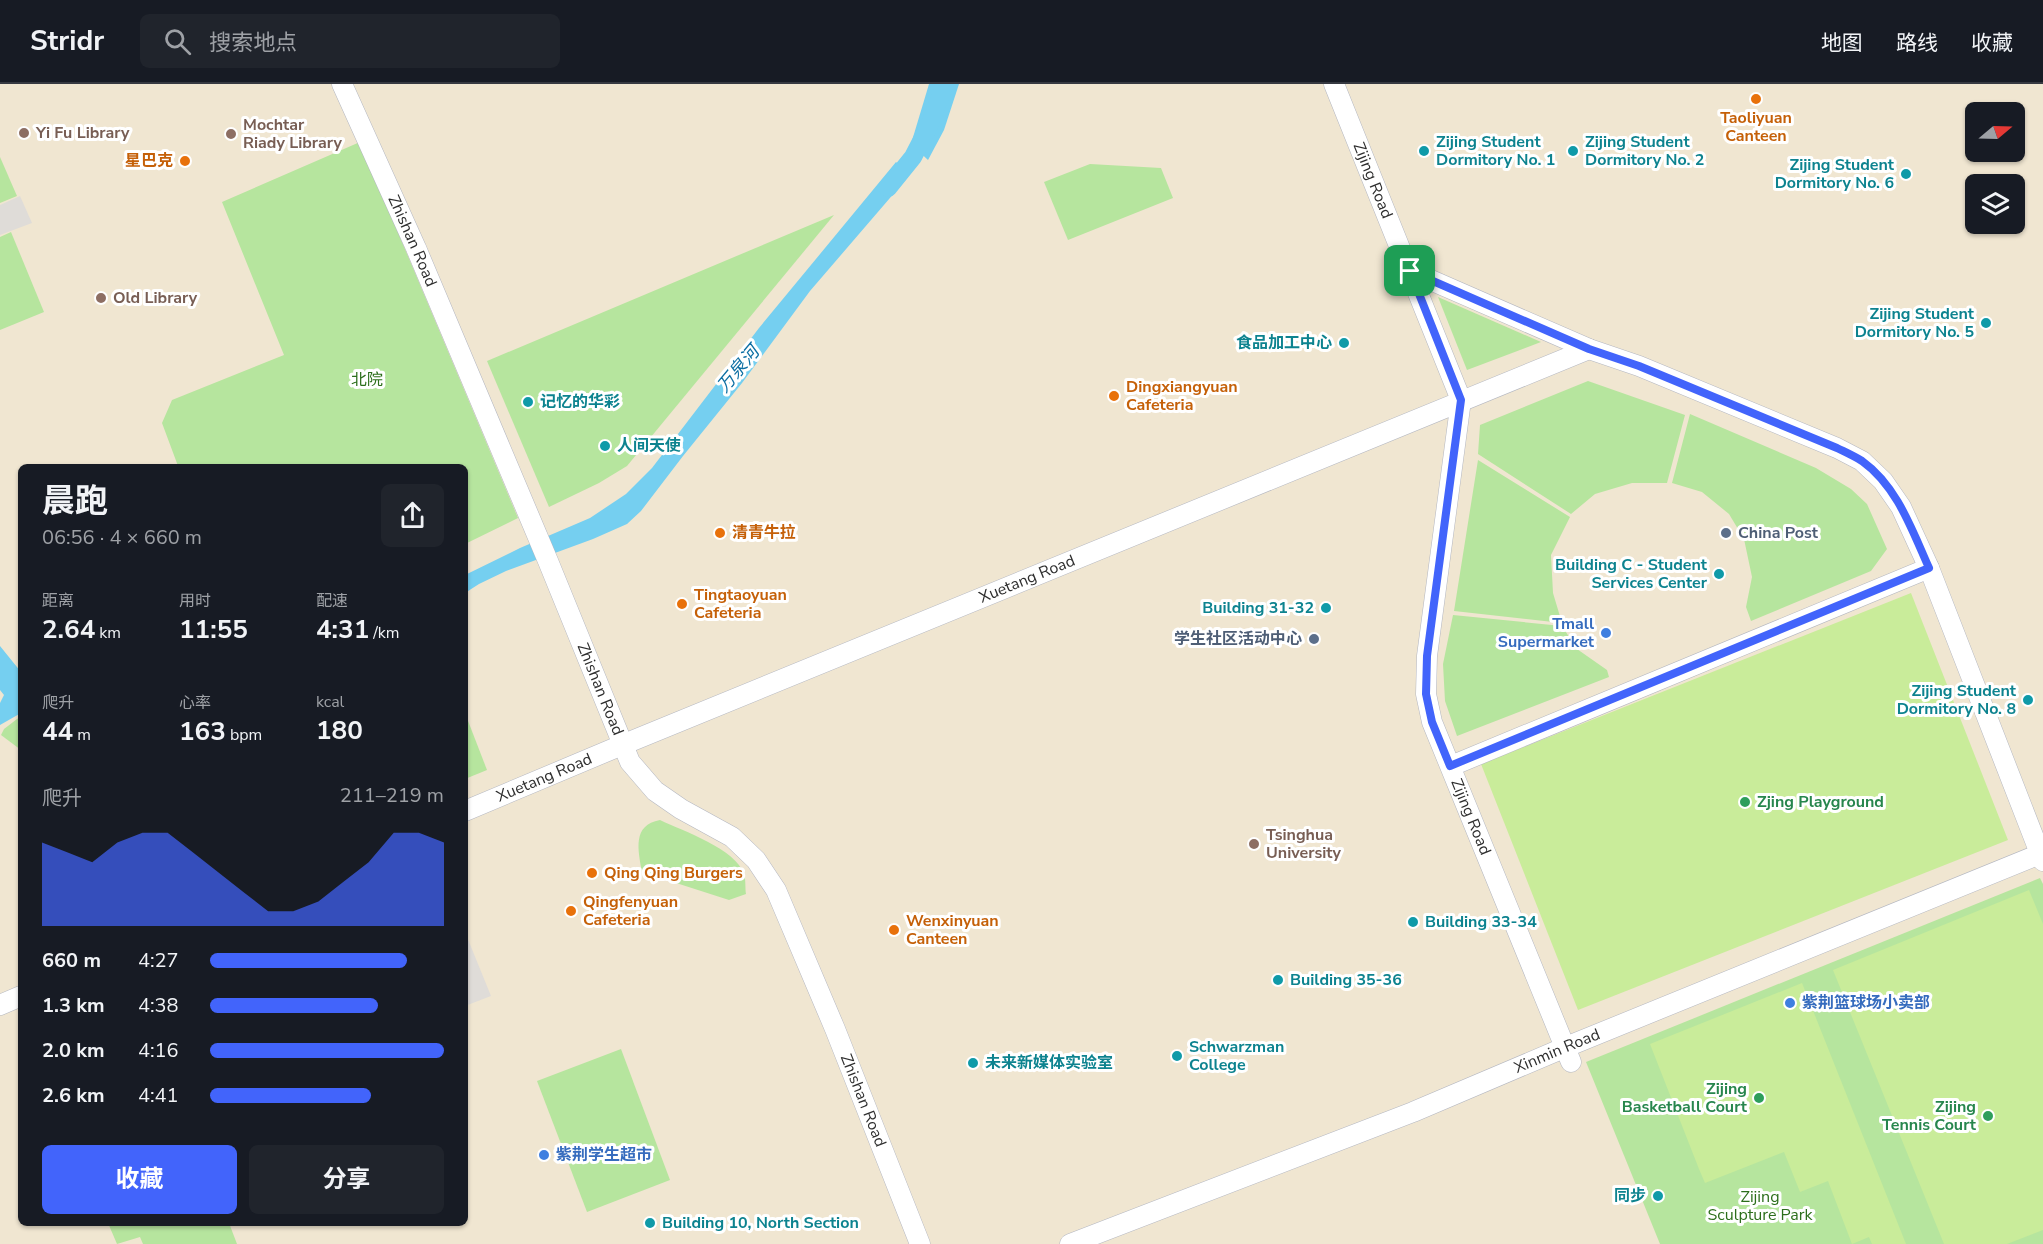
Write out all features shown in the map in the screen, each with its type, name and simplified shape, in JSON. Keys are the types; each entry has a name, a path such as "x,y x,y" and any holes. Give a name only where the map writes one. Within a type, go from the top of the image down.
{"street":[{"name":"Zhishan Road","path":"342,84 416,248 630,762 655,791 681,809 732,837 756,860 776,890 835,1029 920,1244"},
{"name":"Zijing Road","path":"1334,84 1461,400 1427,656 1426,694 1432,722 1568,1055"},
{"path":"1410,271 1589,349 1639,366 1837,448 1862,461 1883,481 1901,507 1929,568 2042,857"},
{"name":"Xuetang Road","path":"468,810 622,744 1589,349"},
{"path":"1450,766 1929,568"},
{"name":"Xinmin Road","path":"1070,1244 1568,1055 2042,857"},
{"path":"0,1005 18,997"}],"shaded area":[{"name":"Tsinghua University","path":"0,84 2043,84 2043,1244 0,1244"},
{"path":"20,196 32,223 0,235 0,205"},
{"path":"468,939 491,996 468,1005"}],"green space":[{"name":"北院","path":"360,142 518,518 468,543 468,464 177,464 162,423 172,400 284,355 222,202"},
{"path":"0,157 17,196 0,203"},
{"path":"1090,164 1161,168 1173,198 1068,240 1044,182"},
{"path":"834,215 627,466 599,483 549,507 487,361"},
{"path":"11,232 44,312 0,330 0,237"},
{"path":"1438,297 1541,342 1467,370"},
{"path":"1588,381 1685,415 1667,483 1632,483 1595,494 1571,514 1478,454 1480,425"},
{"path":"1690,414 1816,468 1851,489 1867,504 1887,549 1871,571 1751,621 1746,607 1752,577 1744,539 1729,514 1702,492 1672,483"},
{"path":"1478,460 1570,517 1551,555 1553,593 1562,623 1454,611"},
{"name":"Zjing Playground","path":"1911,593 2008,840 1578,1010 1481,764"},
{"path":"1453,615 1562,626 1577,649 1607,670 1609,677 1457,736 1445,701 1443,664"},
{"path":"18,718 18,748 1,735 4,729"},
{"path":"468,721 487,770 468,778"},
{"path":"660,820 708,842 731,857 744,874 746,894 729,900 642,872 639,855 641,833 645,827"},
{"name":"Zijing Sculpture Park","path":"2040,878 2043,884 2043,1244 1660,1244 1586,1062"},
{"name":"Zijing Tennis Court","path":"2029,890 2043,924 2043,1230 2007,1244 1944,1244 1833,970"},
{"name":"Zijing Basketball Court","path":"1802,983 1906,1244 1872,1244 1869,1237 1852,1244 1828,1181 1800,1192 1784,1152 1705,1183 1699,1169 1650,1044"},
{"path":"621,1049 670,1180 587,1212 537,1081"},
{"path":"109,1226 230,1226 237,1244 143,1244 140,1237 117,1244"}],"water":[{"path":"929,84 959,84 944,130 928,160 911,144"},
{"path":"896,162 908,173 908,177 810,291 742,383 641,511 627,524 506,571 468,591 468,574 590,518 626,494 652,468 759,328"},
{"path":"0,646 18,668 18,715 0,725 0,703 4,695 0,690"}],"waterway":[{"name":"万泉河","path":"888,188 913,157 929,126 945,84"}],"place":[{"name":"Taoliyuan Canteen","path":"1756,99"},
{"name":"Yi Fu Library","path":"24,133"},
{"name":"Mochtar Riady Library","path":"231,134"},
{"name":"Zijing Student Dormitory No. 1","path":"1424,151"},
{"name":"Zijing Student Dormitory No. 2","path":"1573,151"},
{"name":"星巴克","path":"185,161"},
{"name":"Zijing Student Dormitory No. 6","path":"1906,174"},
{"name":"Old Library","path":"101,298"},
{"name":"Zijing Student Dormitory No. 5","path":"1986,323"},
{"name":"食品加工中心","path":"1344,343"},
{"name":"Dingxiangyuan Cafeteria","path":"1114,396"},
{"name":"记忆的华彩","path":"528,402"},
{"name":"人间天使","path":"605,446"},
{"name":"清青牛拉","path":"720,533"},
{"name":"China Post","path":"1726,533"},
{"name":"Building C - Student Services Center","path":"1719,574"},
{"name":"Tingtaoyuan Cafeteria","path":"682,604"},
{"name":"Building 31-32","path":"1326,608"},
{"name":"Tmall Supermarket","path":"1606,633"},
{"name":"学生社区活动中心","path":"1314,639"},
{"name":"Zijing Student Dormitory No. 8","path":"2028,700"},
{"name":"Zjing Playground","path":"1745,802"},
{"name":"Tsinghua University","path":"1254,844"},
{"name":"Qing Qing Burgers","path":"592,873"},
{"name":"Qingfenyuan Cafeteria","path":"571,911"},
{"name":"Building 33-34","path":"1413,922"},
{"name":"Wenxinyuan Canteen","path":"894,930"},
{"name":"Building 35-36","path":"1278,980"},
{"name":"紫荆篮球场小卖部","path":"1790,1003"},
{"name":"Schwarzman College","path":"1177,1056"},
{"name":"未来新媒体实验室","path":"973,1063"},
{"name":"Zijing Basketball Court","path":"1759,1098"},
{"name":"Zijing Tennis Court","path":"1988,1116"},
{"name":"紫荆学生超市","path":"544,1155"},
{"name":"同步","path":"1658,1196"},
{"name":"Building 10, North Section","path":"650,1223"}],"route":[{"path":"1410,271 1589,349 1639,366 1837,448 1862,461 1883,481 1901,507 1929,568 1450,766 1432,722 1426,694 1427,656 1461,400 1410,271"}]}
